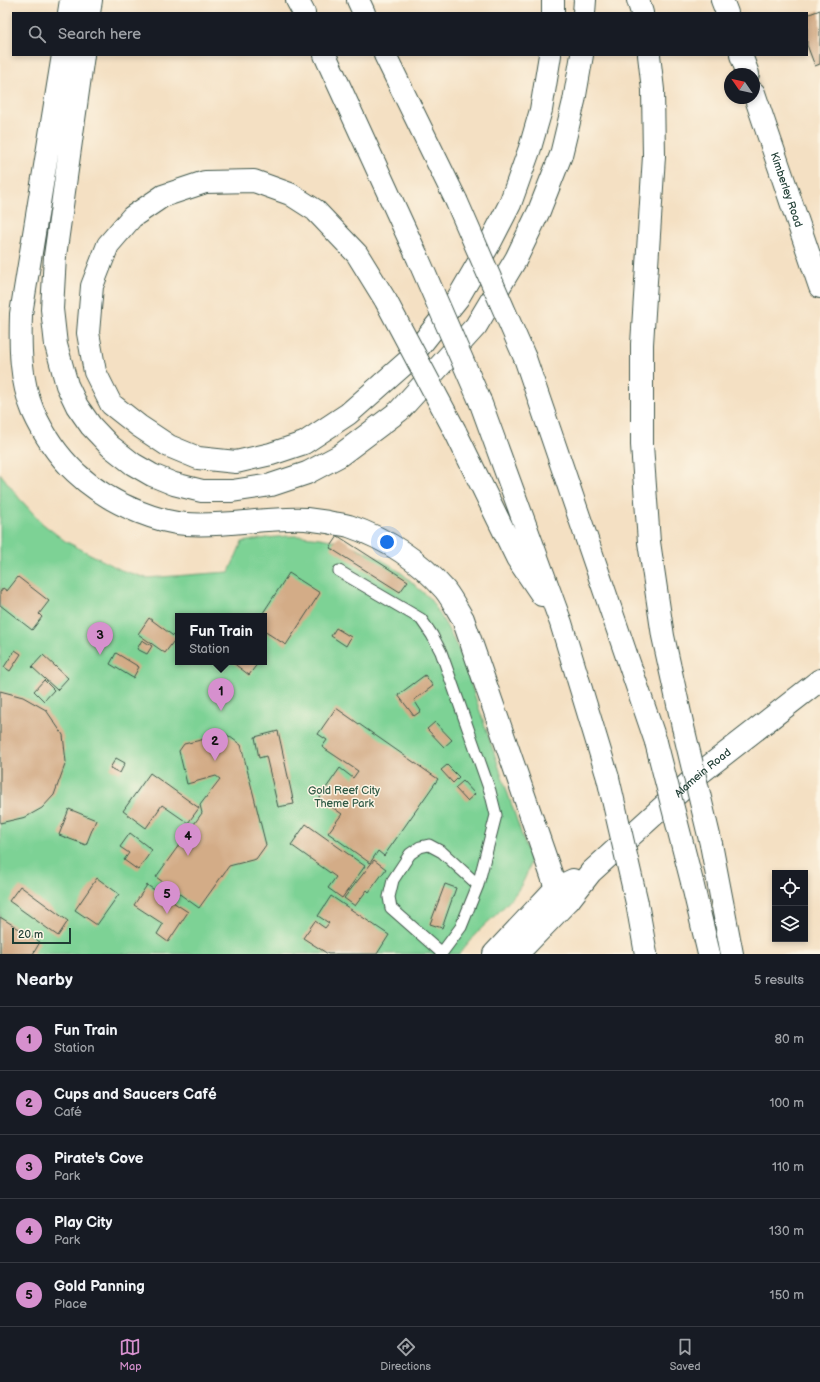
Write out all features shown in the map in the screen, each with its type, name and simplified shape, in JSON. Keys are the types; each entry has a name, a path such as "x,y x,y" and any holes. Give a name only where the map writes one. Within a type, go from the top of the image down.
{"main road":[{"path":"69,12 71,0"},
{"path":"89,12 91,0"},
{"path":"297,0 303,12"},
{"path":"358,0 364,12"},
{"path":"553,12 554,0"},
{"path":"584,12 585,0"},
{"path":"638,0 642,12"},
{"path":"722,0 727,12"},
{"path":"63,56 21,314 20,341 24,380 33,410 51,444 75,474 100,493 122,505 157,519 185,524 211,524 263,520 307,519 348,526 385,541 418,563 445,591 463,619 562,894"},
{"path":"83,56 55,256 52,309 56,345 67,385 77,406 91,426 110,446 133,464 152,475 174,484 202,491 232,491 271,485 300,476 339,456 399,411 476,326 516,259 539,211 561,155 574,101 582,56"},
{"path":"325,56 342,90 417,256 480,401 560,623 608,778 646,954"},
{"path":"385,56 456,200 525,358 656,742 709,954"},
{"path":"550,56 541,110 530,148 510,204 491,241 458,298 414,354 408,361 348,414 304,443 271,454 236,462 198,458 169,446 139,426 111,404 95,372 88,333 92,286 108,245 132,217 163,196 205,182 254,181 290,194 315,210 357,254 386,302 414,354 455,430 517,558 560,623"},
{"path":"649,56 653,90 654,156 642,344 642,445 649,542 664,636 682,727 711,844 732,954"},
{"path":"741,56 746,68"},
{"name":"Kimberley Road","path":"758,104 820,287"},
{"name":"Alamein Road","path":"562,894 591,872 699,774 820,680"},
{"path":"494,954 562,894"},
{"path":"517,954 562,894"}],"lane":[{"path":"339,571 421,619 432,635 441,652 490,791 496,815 478,885 461,926 441,954 391,908 389,897 393,880 410,854 420,847 429,844 442,852 478,885"}],"green space":[{"name":"Gold Reef City Theme Park","path":"0,473 19,498 43,524 65,541 121,570 146,578 229,572 242,542 277,537 303,536 327,539 342,543 370,554 396,569 429,598 460,652 530,859 528,871 516,893 473,937 459,954 0,954"}],"building":[{"path":"820,10 820,64 815,66 808,48 808,15"},
{"path":"338,536 408,581 400,592 330,548"},
{"path":"289,573 320,593 286,645 267,633 267,613 263,613"},
{"path":"18,577 49,601 39,614 42,617 32,630 0,605 0,592 3,588 7,591"},
{"path":"149,618 175,637 175,639 165,653 138,634"},
{"path":"336,628 351,637 346,646 331,636"},
{"path":"142,640 152,646 147,654 137,649"},
{"path":"15,650 21,654 10,671 4,667"},
{"path":"116,653 139,667 133,678 110,664"},
{"path":"43,655 68,678 57,690 32,667"},
{"path":"236,665 256,665 249,675"},
{"path":"425,675 433,686 414,700 421,711 414,716 398,695"},
{"path":"44,680 54,690 44,701 34,691"},
{"path":"0,691 23,697 46,710 63,735 66,762 54,795 42,808 26,817 0,823"},
{"path":"336,708 438,779 384,856 378,851 370,863 328,833 342,814 319,798 340,768 353,778 358,771 322,747 327,740 318,734"},
{"path":"435,722 452,740 444,747 427,729"},
{"path":"278,731 294,804 278,807 266,756 259,758 255,737"},
{"path":"226,734 241,745 266,845 256,859 229,866 199,908 156,877 202,813 200,805 220,779 216,776 187,784 179,751 184,744"},
{"path":"116,758 125,763 120,773 110,768"},
{"path":"447,765 459,777 453,783 441,770"},
{"path":"150,773 199,808 188,823 162,805 146,828 123,811"},
{"path":"463,781 475,794 467,801 455,788"},
{"path":"69,809 96,820 86,845 59,835"},
{"path":"306,824 365,866 342,898 328,888 336,877 291,845"},
{"path":"130,833 152,850 138,870 124,860 129,853 120,847"},
{"path":"374,860 386,869 369,892 367,890 355,906 344,898"},
{"path":"97,878 119,894 97,925 75,910"},
{"path":"445,884 456,888 442,928 430,924"},
{"path":"147,885 188,912 168,942 157,934 163,924 134,905"},
{"path":"20,886 68,921 58,936 9,901"},
{"path":"331,896 389,935 377,954 328,954 303,938 315,921 325,928 329,923 318,916"},
{"path":"0,917 40,942 33,954 0,954"}],"place":[{"name":"Pirate's Cove","path":"100,655"},
{"name":"Fun Train","path":"221,711"},
{"name":"Cups and Saucers Café","path":"215,761"},
{"name":"Play City","path":"188,856"},
{"name":"Gold Panning","path":"167,914"}]}
